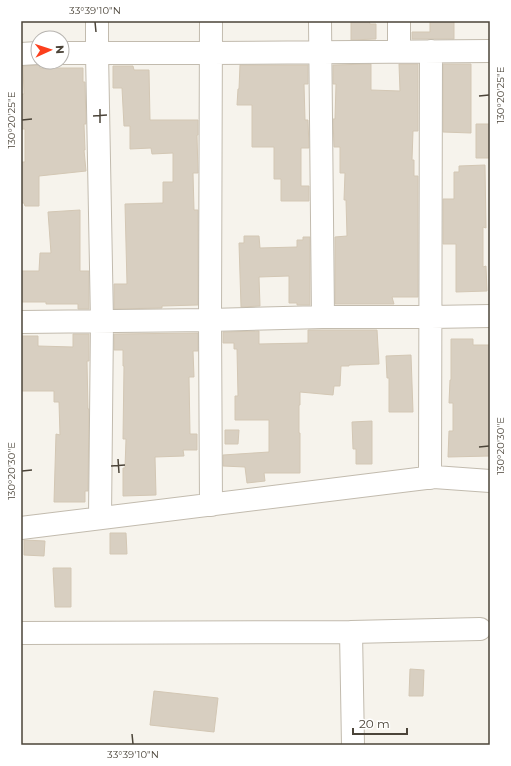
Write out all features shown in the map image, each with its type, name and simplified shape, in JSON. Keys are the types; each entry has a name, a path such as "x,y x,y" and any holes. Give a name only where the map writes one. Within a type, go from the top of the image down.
{"street":[{"path":"97,21 96,53 102,321 100,518"},
{"path":"211,21 211,505"},
{"path":"320,21 323,317"},
{"path":"399,21 399,51"},
{"path":"70,53 490,50"},
{"path":"430,478 431,51"},
{"path":"21,322 490,316"},
{"path":"21,528 434,477 490,481"},
{"path":"21,633 351,632 480,629"},
{"path":"351,632 353,745"}],"building":[{"path":"351,21 369,21 370,24 376,24 376,39 351,40"},
{"path":"430,21 454,21 454,39 412,39 412,32 430,32"},
{"path":"371,64 371,90 400,91 399,64 418,64 418,131 413,131 412,160 414,160 414,176 418,176 418,297 392,297 394,304 335,304 335,237 347,236 346,200 344,200 345,173 340,173 340,147 334,147 333,119 335,119 336,84 333,84 333,65"},
{"path":"443,64 471,64 471,133 443,132"},
{"path":"240,65 308,65 308,84 304,84 305,120 308,120 309,148 301,148 301,186 309,186 309,201 281,201 281,179 274,179 274,147 252,147 252,105 237,105"},
{"path":"23,66 30,66 30,70 70,70 70,68 83,68 83,82 85,82 86,124 84,124 84,150 86,171 39,176 39,206 25,206 24,203 21,203 21,162 25,162 25,129 21,129 21,94 24,94"},
{"path":"113,66 133,66 134,70 149,70 150,120 198,120 198,173 193,173 194,210 198,210 198,305 162,306 162,308 114,309 114,284 127,284 125,204 163,203 163,182 173,182 173,153 152,154 151,148 130,149 130,126 124,126 122,88 113,88"},
{"path":"476,124 490,124 490,158 476,158"},
{"path":"485,165 486,228 483,227 483,267 486,266 487,291 456,292 456,244 443,244 443,199 454,199 454,172 459,172 459,166"},
{"path":"80,210 80,271 89,271 89,309 78,309 78,304 21,302 21,271 39,271 40,253 51,253 48,212"},
{"path":"244,236 259,236 260,248 297,247 297,240 303,240 303,237 310,237 310,305 297,305 297,303 289,303 289,276 259,277 260,306 241,307 239,243 244,243"},
{"path":"308,330 377,330 379,364 341,366 340,386 334,386 333,395 300,392 300,473 264,473 265,481 247,483 245,467 223,466 223,455 269,452 269,420 235,420 235,396 238,396 237,349 234,349 234,343 223,343 223,332 259,331 259,344 308,343"},
{"path":"198,333 198,351 193,351 194,377 189,377 190,434 197,434 197,450 183,450 184,456 155,457 156,495 123,496 123,468 125,468 126,439 123,439 124,366 123,350 114,350 114,334"},
{"path":"73,334 89,334 89,361 87,361 89,409 88,491 85,491 85,502 54,502 56,434 60,435 59,402 54,402 54,391 21,391 21,336 38,336 38,346 73,347"},
{"path":"451,339 473,339 473,345 490,345 490,456 448,457 449,431 453,431 453,403 449,403 451,380"},
{"path":"411,355 413,412 389,412 389,378 387,378 386,356"},
{"path":"372,421 372,464 356,464 356,449 353,449 352,422"},
{"path":"225,430 239,430 238,444 225,444"},
{"path":"110,533 126,533 127,554 110,554"},
{"path":"24,540 45,541 44,556 24,555"},
{"path":"53,568 71,568 71,607 55,607"},
{"path":"410,669 424,670 423,696 409,696"},
{"path":"154,691 218,698 214,732 150,725"}]}
